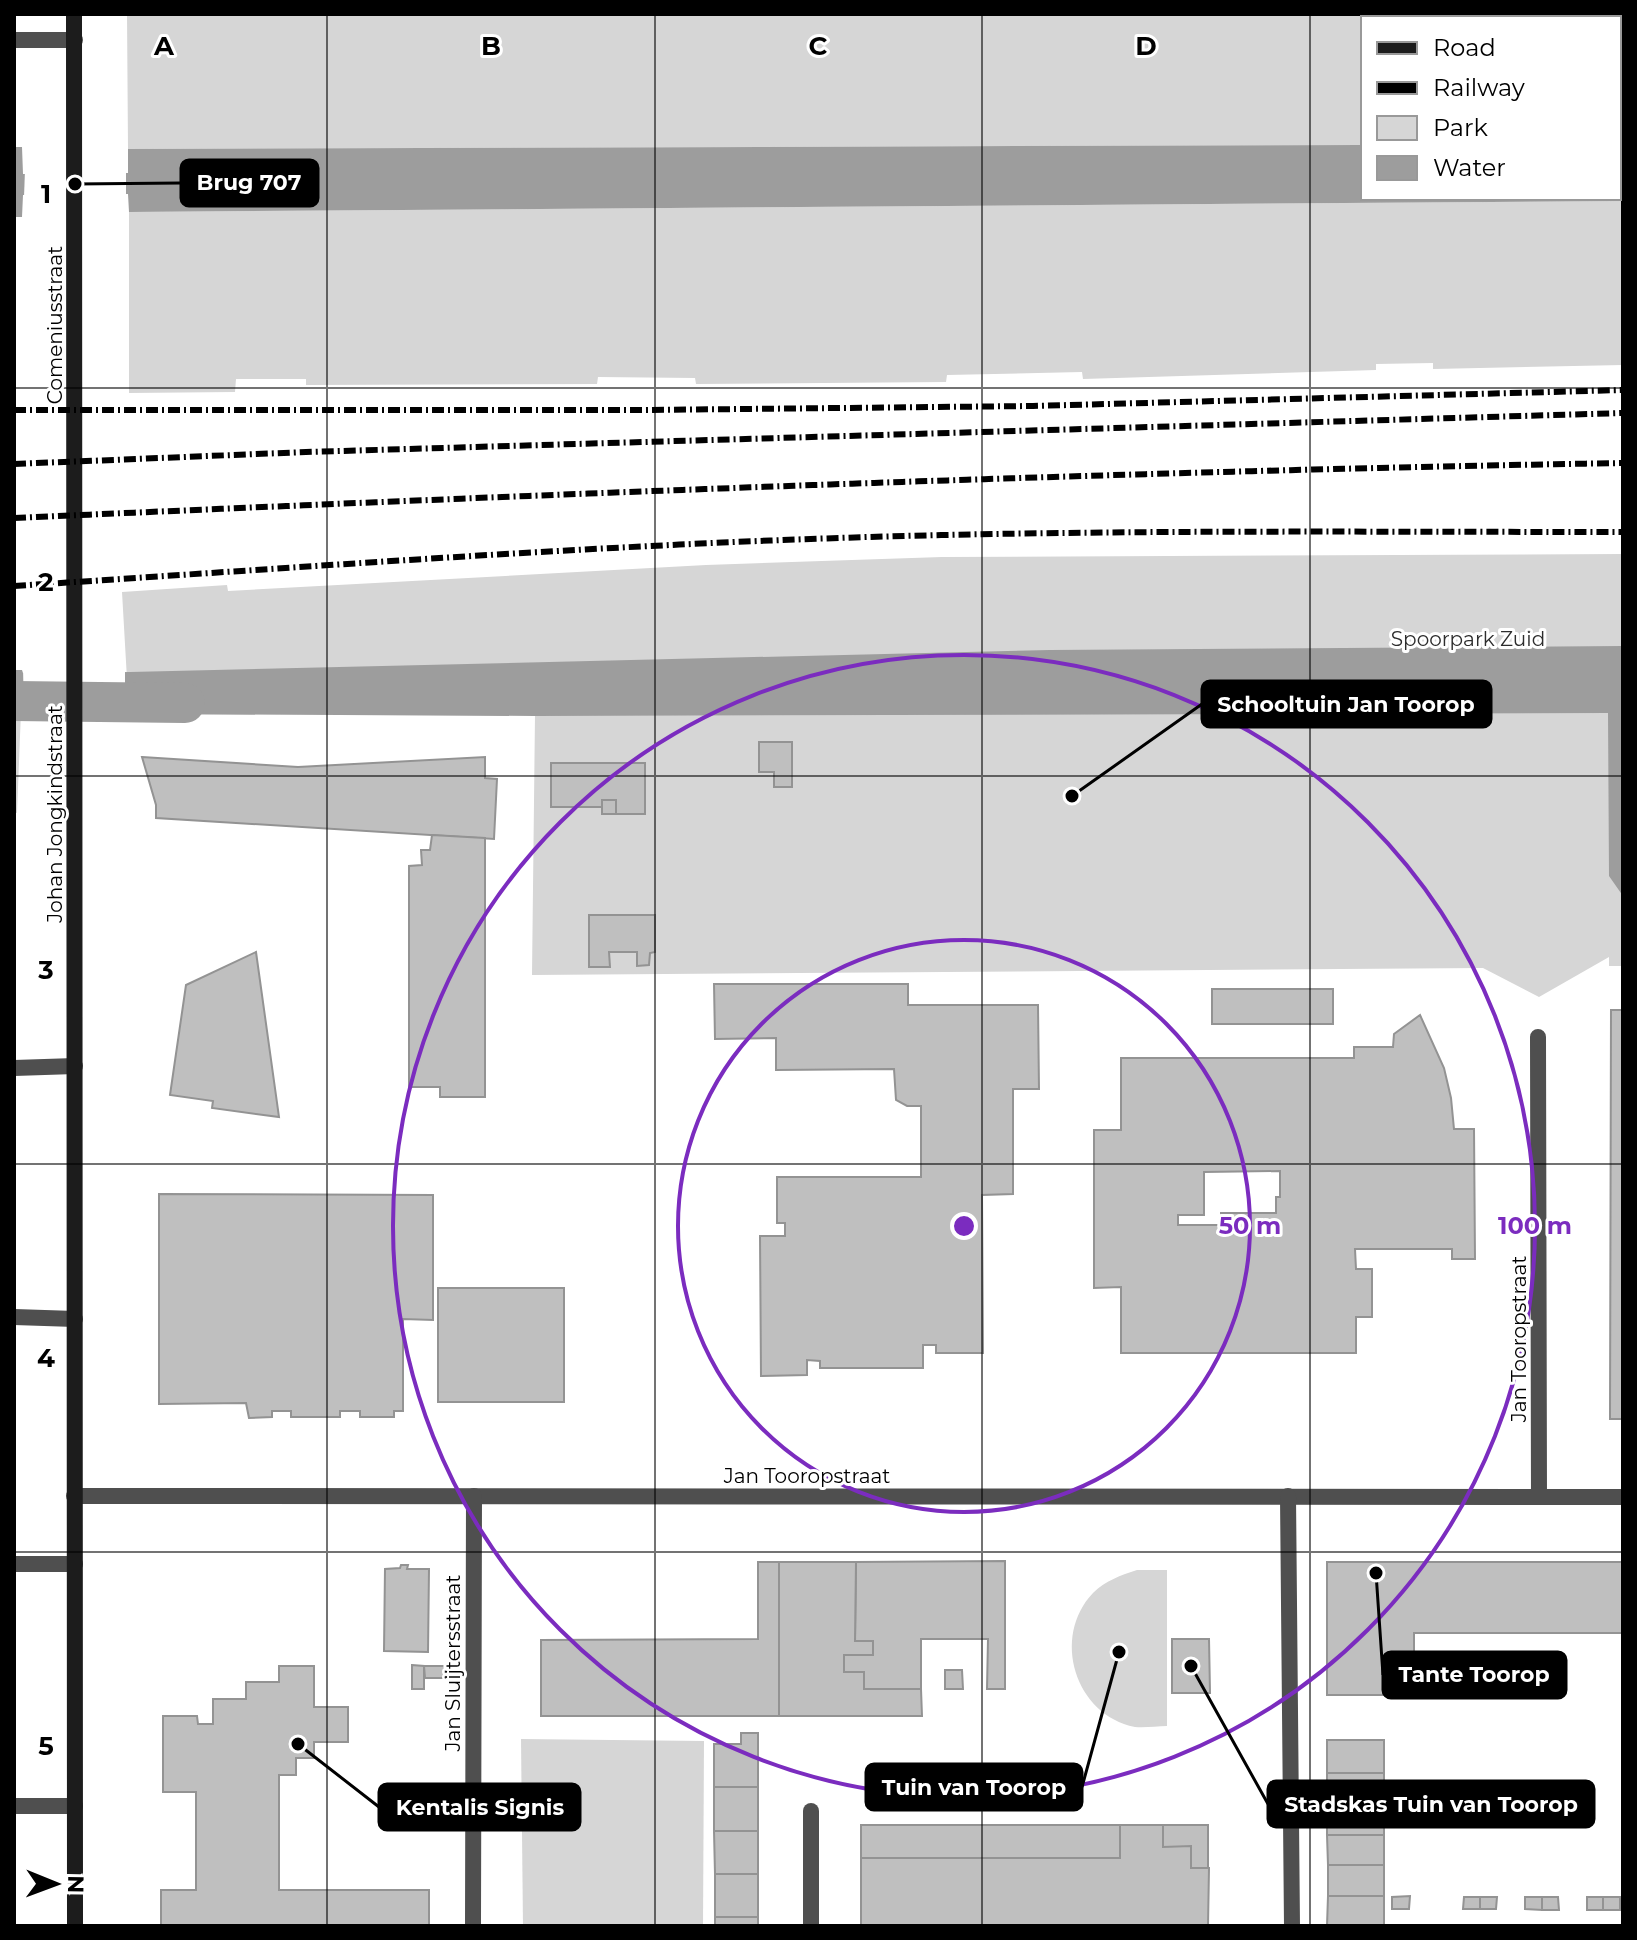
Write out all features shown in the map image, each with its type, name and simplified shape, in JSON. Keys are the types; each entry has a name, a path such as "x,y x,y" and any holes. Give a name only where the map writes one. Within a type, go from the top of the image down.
{"street":[{"name":"Comeniusstraat","path":"74,14 75,610"},
{"path":"14,40 75,40"},
{"name":"Johan Jongkindstraat","path":"75,610 75,1926"},
{"name":"Jan Tooropstraat","path":"1538,1037 1539,1497"},
{"path":"14,1068 75,1066"},
{"path":"14,1317 75,1319"},
{"name":"Jan Tooropstraat","path":"74,1496 1623,1497"},
{"name":"Jan Sluijtersstraat","path":"473,1926 474,1496"},
{"path":"1288,1496 1292,1926"},
{"path":"14,1564 75,1564"},
{"path":"14,1806 75,1806"},
{"path":"811,1811 811,1926"}],"green space":[{"path":"127,14 1623,14 1623,144 1621,16 1361,16 1361,145 128,149"},
{"path":"1623,201 1623,365 1433,369 1433,363 1376,364 1376,370 1083,379 1082,372 947,375 946,382 696,384 695,378 598,377 597,384 306,385 306,379 236,379 235,392 129,393 129,212"},
{"name":"Spoorpark Zuid","path":"1623,554 1623,966 1609,966 1609,957 1539,997 1483,968 532,975 535,715 129,714 122,592 227,585 228,591 706,565 942,557"},
{"path":"14,711 21,711 17,813 14,812"},
{"path":"1137,1570 1167,1570 1167,1726 1135,1727 1114,1720 1097,1707 1084,1691 1072,1652 1073,1631 1080,1611 1093,1593 1119,1576"},
{"path":"521,1739 704,1741 703,1926 523,1926"}],"water":[{"path":"1623,144 1623,201 129,212 128,194 23,195 22,217 14,217 14,147 22,147 23,174 128,173 128,149 1361,145 1361,200 1621,200"},
{"path":"1623,646 1623,896 1609,876 1608,713 129,714 129,689 22,690 21,711 14,711 14,670 22,670 23,673 130,672 1050,650"}],"pier":[{"path":"25,170 126,170 126,197 24,197"},
{"path":"23,667 125,668 125,694 26,694 24,714"}],"building":[{"path":"759,742 792,742 792,787 774,787 774,772 759,772"},
{"path":"142,757 298,767 485,757 485,778 497,779 494,839 156,818 156,805"},
{"path":"551,763 645,763 645,814 616,814 616,800 602,800 602,807 551,807"},
{"path":"602,800 616,800 616,814 602,814"},
{"path":"432,835 485,838 485,1097 440,1097 440,1087 409,1087 409,866 422,865 421,850 430,850"},
{"path":"589,915 655,915 655,952 650,953 649,965 637,966 637,952 609,952 610,967 589,967"},
{"path":"256,952 279,1117 212,1108 213,1101 170,1095 186,985"},
{"path":"714,984 908,984 908,1005 1038,1005 1039,1089 1013,1089 1013,1194 982,1195 983,1353 936,1353 936,1345 923,1345 923,1368 820,1368 820,1361 807,1360 807,1375 761,1376 760,1236 785,1236 785,1223 777,1223 777,1177 921,1177 921,1106 907,1106 896,1100 894,1069 776,1070 776,1038 715,1039"},
{"path":"1212,989 1333,989 1333,1024 1212,1024"},
{"path":"1611,1010 1623,1010 1623,1419 1610,1419"},
{"path":"1420,1015 1444,1068 1454,1129 1474,1129 1475,1259 1452,1259 1452,1249 1355,1249 1356,1269 1372,1269 1372,1317 1356,1317 1356,1353 1121,1353 1121,1287 1094,1288 1094,1130 1121,1130 1121,1058 1354,1058 1354,1047 1393,1047 1394,1034","holes":["1280,1171 1280,1197 1276,1197 1276,1213 1221,1213 1221,1225 1178,1225 1178,1215 1204,1215 1204,1172"]},
{"path":"159,1194 433,1195 433,1320 403,1319 403,1411 394,1411 394,1417 360,1417 360,1411 340,1411 340,1417 291,1417 291,1411 272,1411 272,1417 249,1418 246,1403 159,1404"},
{"path":"438,1288 564,1288 564,1402 438,1402"},
{"path":"15,1351 15,1494 14,1494"},
{"path":"1005,1561 1005,1689 987,1689 988,1639 921,1639 921,1689 864,1689 864,1672 844,1672 844,1655 873,1655 873,1641 855,1641 856,1562"},
{"path":"758,1562 779,1562 779,1716 541,1716 541,1640 758,1639"},
{"path":"779,1562 856,1562 855,1641 873,1641 873,1655 844,1655 844,1672 864,1672 864,1689 921,1689 922,1716 779,1716"},
{"path":"1327,1562 1623,1562 1623,1633 1414,1633 1414,1695 1327,1695"},
{"path":"401,1565 408,1565 407,1569 429,1569 428,1652 384,1651 385,1569 400,1568"},
{"path":"1172,1639 1209,1639 1210,1693 1172,1693"},
{"path":"412,1665 424,1666 424,1689 412,1689"},
{"path":"279,1666 314,1666 314,1707 348,1707 348,1742 314,1742 314,1758 296,1758 296,1775 279,1775 279,1890 429,1890 429,1926 161,1926 161,1890 196,1890 196,1792 163,1792 163,1716 197,1716 198,1724 213,1724 213,1699 246,1699 246,1682 279,1682"},
{"path":"424,1666 447,1666 447,1678 425,1678"},
{"path":"945,1670 962,1670 963,1689 945,1689"},
{"path":"741,1733 758,1733 758,1787 714,1787 714,1744 741,1744"},
{"path":"1327,1740 1384,1740 1384,1773 1327,1773"},
{"path":"1327,1773 1384,1773 1384,1804 1327,1804"},
{"path":"714,1787 758,1787 758,1831 714,1831"},
{"path":"1327,1804 1384,1804 1384,1835 1327,1835"},
{"path":"861,1825 1208,1825 1208,1926 1138,1926 1138,1910 1120,1910 1120,1896 861,1896"},
{"path":"1120,1825 1163,1825 1163,1847 1191,1846 1191,1868 1209,1868 1208,1926 861,1926 861,1858 1120,1858"},
{"path":"714,1831 758,1831 758,1874 715,1874"},
{"path":"1327,1835 1384,1835 1384,1865 1328,1865"},
{"path":"1328,1865 1384,1865 1384,1896 1328,1896"},
{"path":"715,1874 758,1874 758,1917 715,1917"},
{"path":"1328,1896 1384,1896 1384,1926 1327,1926"},
{"path":"1410,1896 1409,1909 1392,1909 1392,1897"},
{"path":"1464,1897 1480,1897 1480,1909 1463,1909"},
{"path":"1480,1897 1497,1897 1496,1909 1480,1909"},
{"path":"1525,1897 1542,1897 1542,1910 1525,1909"},
{"path":"1542,1897 1558,1897 1559,1910 1542,1910"},
{"path":"1587,1897 1603,1897 1603,1910 1587,1910"},
{"path":"1603,1897 1620,1897 1620,1910 1603,1910"},
{"path":"715,1917 758,1917 758,1926 715,1926"}],"waterway":[{"path":"14,701 185,703"}],"railway":[{"path":"14,410 646,410 1033,406 1623,390"},
{"path":"14,464 306,452 1623,413"},
{"path":"14,518 818,485 1623,463"},
{"path":"14,586 478,556 827,538 1113,532 1623,532"}],"place":[{"name":"Brug 707","path":"75,184"},
{"name":"Schooltuin Jan Toorop","path":"1072,796"},
{"name":"Tante Toorop","path":"1376,1573"},
{"name":"Tuin van Toorop","path":"1119,1652"},
{"name":"Stadskas Tuin van Toorop","path":"1191,1666"},
{"name":"Kentalis Signis","path":"298,1744"}]}
